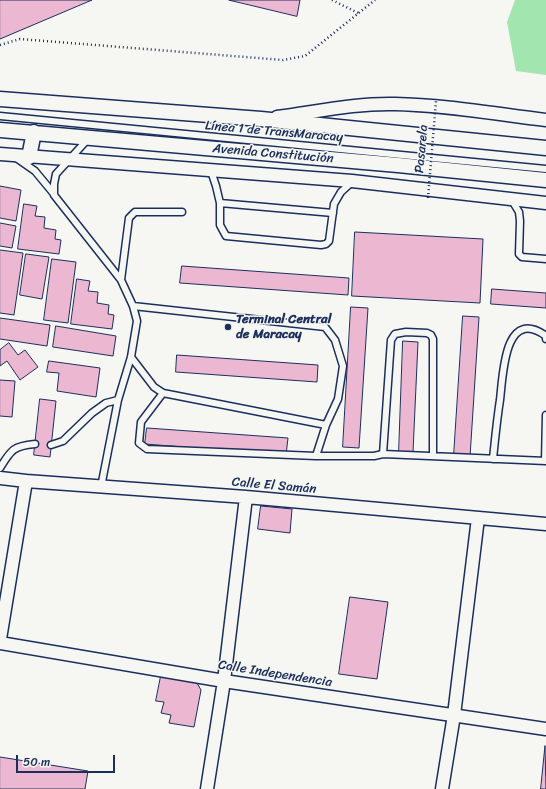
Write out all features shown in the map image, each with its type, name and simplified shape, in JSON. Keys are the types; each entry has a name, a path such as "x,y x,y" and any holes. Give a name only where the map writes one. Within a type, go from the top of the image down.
{"street":[{"path":"0,100 261,119 546,148"},
{"path":"261,119 364,105 394,104 457,108 546,120"},
{"name":"Avenida Constitución","path":"0,130 398,165 546,180"},
{"path":"29,157 34,132"},
{"path":"0,154 352,182 546,203"},
{"path":"531,202 546,194"},
{"name":"Calle El Samán","path":"0,478 546,524"},
{"path":"0,639 26,481"},
{"path":"207,789 224,680 246,498"},
{"path":"442,789 454,715 478,518"},
{"name":"Calle Independencia","path":"0,643 224,680 546,729"}],"lane":[{"name":"Línea 1 de TransMaracay","path":"0,116 546,168"},
{"path":"54,195 56,174 89,138"},
{"path":"14,156 35,171 121,280 134,306 137,321 131,357 118,400 102,487"},
{"path":"206,170 212,174 220,203 220,225 226,236 321,245 326,244 329,241 334,204 341,192 352,182"},
{"path":"511,200 518,212 520,221 519,254 522,257 546,259"},
{"path":"220,203 333,213"},
{"path":"121,280 129,218 135,212 182,212"},
{"path":"134,306 325,327 335,340 343,366 338,399 326,425 316,456"},
{"path":"493,459 505,354 512,338 519,331 529,328 538,330 546,336 546,338"},
{"path":"383,454 391,340 398,333 406,332 427,333 431,335 433,339 432,456"},
{"path":"131,357 154,387 163,393 326,425"},
{"path":"163,393 141,422 139,443 147,449 316,456 374,456 383,454 545,461 546,415"},
{"path":"51,445 62,441 92,413 106,403 118,400"},
{"path":"0,468 10,452 20,445 35,444"}],"path":[{"path":"332,0 358,13"},
{"path":"0,45 20,39 283,60 305,56 375,0"},
{"name":"Pasarela","path":"428,198 436,101"}],"green space":[{"path":"515,0 546,0 546,75 516,71 507,22"}],"building":[{"path":"0,0 92,0 0,39"},
{"path":"229,0 300,0 297,16"},
{"path":"0,186 21,190 16,221 0,218"},
{"path":"24,204 37,206 35,216 45,217 44,228 56,230 55,239 61,240 59,254 18,249"},
{"path":"0,223 16,226 12,248 0,246"},
{"path":"355,232 483,239 480,303 352,296"},
{"path":"0,250 23,253 14,315 0,313"},
{"path":"26,254 49,257 42,299 20,295"},
{"path":"52,259 76,262 68,323 44,320"},
{"path":"182,266 349,278 348,295 180,283"},
{"path":"77,279 90,281 88,291 98,292 97,303 109,305 108,314 114,315 112,329 71,324"},
{"path":"492,289 546,293 546,308 491,304"},
{"path":"351,307 368,308 359,448 343,447"},
{"path":"463,316 479,317 470,457 454,455"},
{"path":"0,318 50,325 47,346 0,339"},
{"path":"56,326 116,336 113,356 53,347"},
{"path":"403,341 418,342 413,452 399,452"},
{"path":"9,343 18,355 25,350 38,367 20,380 7,361 0,366 0,350"},
{"path":"177,355 318,365 317,382 176,372"},
{"path":"49,361 100,368 96,397 57,391 59,373 47,372"},
{"path":"0,380 15,381 12,417 0,416"},
{"path":"40,399 56,401 50,457 34,455"},
{"path":"147,428 288,438 286,455 145,444"},
{"path":"261,506 292,509 290,533 258,529"},
{"path":"350,597 388,602 377,679 339,674"},
{"path":"161,676 197,683 201,690 194,727 169,723 171,715 161,713 164,702 156,701"},
{"path":"545,746 546,789 541,789"},
{"path":"0,757 88,771 85,789 0,789"}],"place":[{"name":"Terminal Central de Maracay","path":"228,327"}]}
